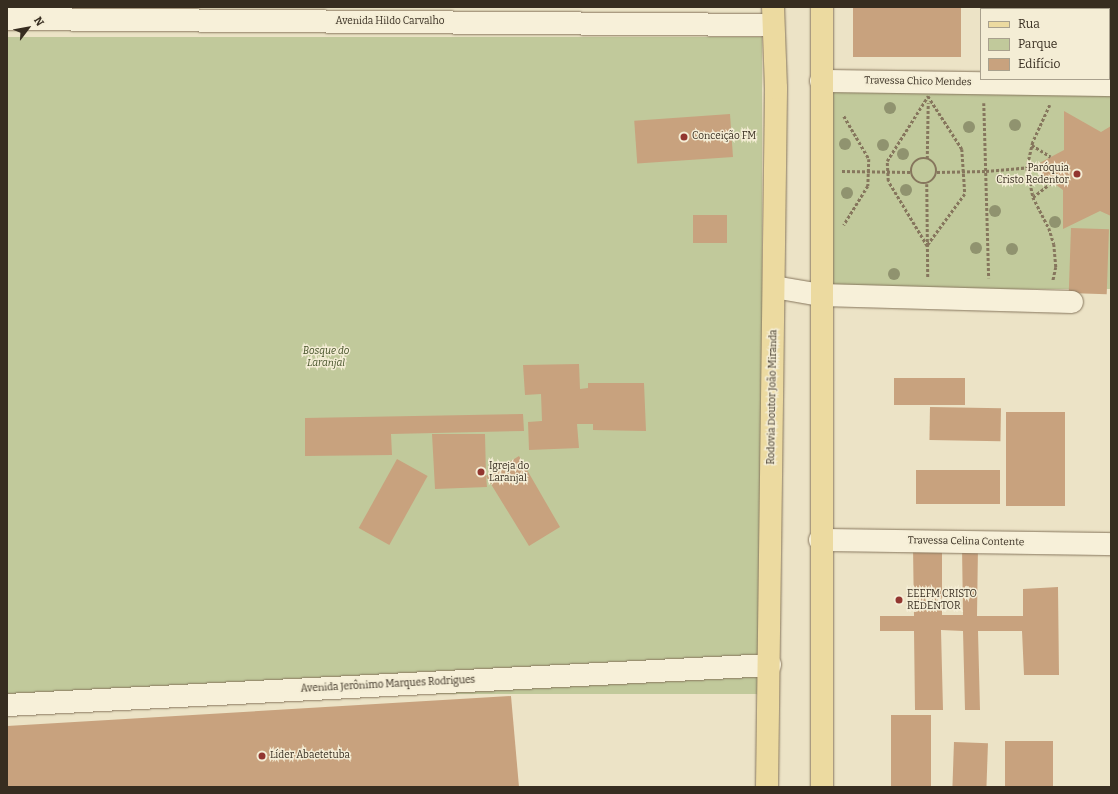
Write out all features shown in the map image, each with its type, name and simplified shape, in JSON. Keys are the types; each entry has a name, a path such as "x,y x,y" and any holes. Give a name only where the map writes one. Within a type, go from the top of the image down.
{"main road":[{"path":"822,7 820,540 822,787"},
{"name":"Rodovia Doutor João Miranda","path":"767,787 770,665 776,88 773,16"}],"street":[{"name":"Avenida Hildo Carvalho","path":"7,19 105,13 773,16"},
{"name":"Travessa Chico Mendes","path":"821,81 1111,85"},
{"path":"774,287 822,295 1072,302"},
{"name":"Travessa Celina Contente","path":"820,540 1111,544"},
{"name":"Avenida Jerônimo Marques Rodrigues","path":"7,705 770,665"}],"path":[{"path":"927,159 928,96"},
{"path":"927,246 888,181 887,161 928,96"},
{"path":"927,246 965,194 962,150 928,96"},
{"path":"984,97 989,283"},
{"path":"1052,103 1032,145 1027,168 1033,197 1054,244 1056,267 1052,283"},
{"path":"843,115 869,160 868,186 844,226"},
{"path":"1032,145 1051,157"},
{"path":"927,159 936,165 937,172 932,181 927,184 916,181 911,172 912,166 918,160 927,159"},
{"path":"937,172 986,171 1032,167"},
{"path":"840,171 911,172"},
{"path":"1033,197 1052,182"},
{"path":"927,184 928,284"}],"green space":[{"name":"Bosque do Laranjal","path":"7,37 762,37 762,694 7,694"},
{"path":"827,89 1111,89 1111,289 827,289"}],"building":[{"path":"853,7 961,7 961,57 853,57"},
{"name":"Paróquia Cristo Redentor","path":"1064,111 1101,132 1111,126 1111,216 1100,211 1063,229 1063,190 1032,167 1064,150"},
{"name":"Conceição FM","path":"730,114 733,157 637,164 634,121"},
{"path":"693,215 727,215 727,243 693,243"},
{"path":"1071,228 1109,229 1107,294 1069,293"},
{"path":"579,364 580,389 588,388 588,383 644,383 646,431 593,430 593,424 577,424 579,448 529,450 528,422 542,421 541,394 525,395 523,365"},
{"path":"894,378 965,378 965,405 894,405"},
{"path":"930,407 1001,408 1000,441 929,440"},
{"path":"1006,412 1065,412 1065,506 1006,506"},
{"path":"523,414 524,431 391,434 392,455 305,456 305,418"},
{"path":"432,434 485,434 487,487 435,489"},
{"path":"519,456 560,527 529,546 486,476"},
{"path":"397,459 428,476 389,545 359,528"},
{"path":"916,470 1000,470 1000,504 916,504"},
{"path":"978,546 977,616 1023,616 1023,589 1058,587 1059,675 1024,675 1022,631 978,631 980,710 965,710 963,631 941,630 943,710 915,710 914,631 880,631 880,616 914,616 913,547 942,547 942,615 963,615 962,547"},
{"name":"Líder Abaetetuba","path":"511,696 519,787 7,787 7,726"},
{"path":"891,715 931,715 931,787 891,787"},
{"path":"1005,741 1053,741 1053,787 1005,787"},
{"path":"954,742 988,743 986,787 952,787"}],"place":[{"name":"Conceição FM","path":"684,137"},
{"name":"Paróquia Cristo Redentor","path":"1077,174"},
{"name":"Igreja do Laranjal","path":"481,472"},
{"name":"EEEFM CRISTO REDENTOR","path":"899,600"},
{"name":"Líder Abaetetuba","path":"262,756"}]}
